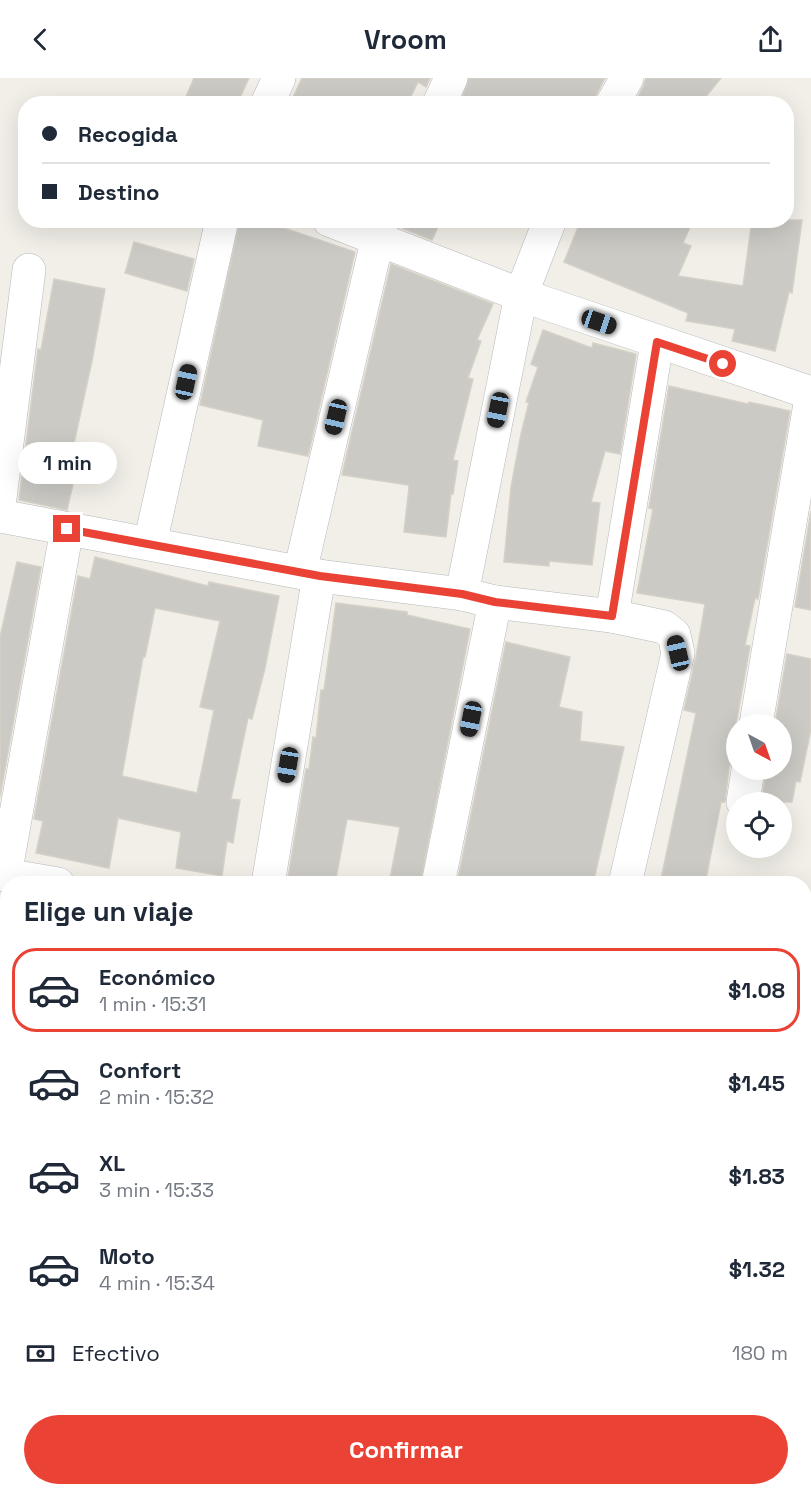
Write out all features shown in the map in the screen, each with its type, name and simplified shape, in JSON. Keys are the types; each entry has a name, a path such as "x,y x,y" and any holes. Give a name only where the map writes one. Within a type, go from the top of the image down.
{"street":[{"path":"271,96 279,78"},
{"path":"443,96 452,78"},
{"path":"617,96 627,78"},
{"path":"150,544 220,228"},
{"path":"462,594 521,295 547,228"},
{"path":"269,876 310,574 379,230 521,295 811,393"},
{"path":"0,498 29,270"},
{"path":"612,616 657,342"},
{"path":"758,714 811,398"},
{"path":"0,516 310,574 462,594 495,602 612,616 664,627 674,635 678,653 627,876"},
{"path":"2,875 67,529"},
{"path":"440,876 495,602"}],"building":[{"path":"194,78 249,78 241,96 186,96"},
{"path":"302,78 430,78 426,87 418,82 411,96 294,96"},
{"path":"469,78 605,78 596,96 463,96"},
{"path":"646,78 721,78 706,96 638,96"},
{"path":"794,220 802,220 792,293 789,292 775,351 732,341 735,329 686,321 688,313 564,262 578,228 690,228 683,243 691,246 678,276 743,286 751,228 794,228"},
{"path":"238,228 284,228 355,252 308,456 258,446 263,420 200,405"},
{"path":"402,228 437,228 432,240"},
{"path":"134,242 194,259 187,291 125,273"},
{"path":"391,264 493,304 477,340 481,341 468,378 473,379 453,460 458,461 453,494 451,493 446,537 404,532 408,485 342,475"},
{"path":"54,279 105,289 69,466 77,467 67,510 19,500 38,349 41,350"},
{"path":"543,330 592,348 593,343 636,354 620,454 605,451 591,502 600,503 592,565 549,561 549,566 504,562 511,487 529,402 526,402 538,367 531,364"},
{"path":"669,386 790,411 758,599 755,598 745,645 750,646 738,714 726,714 728,780 725,802 721,802 707,876 662,876 696,713 684,710 705,604 637,593 653,509 649,508"},
{"path":"811,511 811,610 795,607"},
{"path":"95,557 208,586 209,582 279,596 265,668 252,719 248,718 231,799 240,800 233,843 227,841 222,876 176,868 181,832 118,818 109,868 36,853 43,821 34,819 78,576 90,579","holes":["155,608 220,621 200,707 214,710 197,793 122,776 143,657 145,657"]},
{"path":"17,562 41,567 0,797 0,637"},
{"path":"336,603 407,612 407,615 470,629 422,876 391,876 400,827 347,819 336,876 288,876 306,769 309,769 313,737 316,738 321,690 324,690"},
{"path":"506,642 570,657 559,707 582,712 580,741 624,747 595,876 459,876"},
{"path":"787,654 811,659 811,729 800,782 796,781 792,802 792,792 763,792 765,780 792,780 792,714 777,714"}],"route":[{"path":"67,529 320,576 462,594 495,602 612,616 657,342 723,364"}]}
